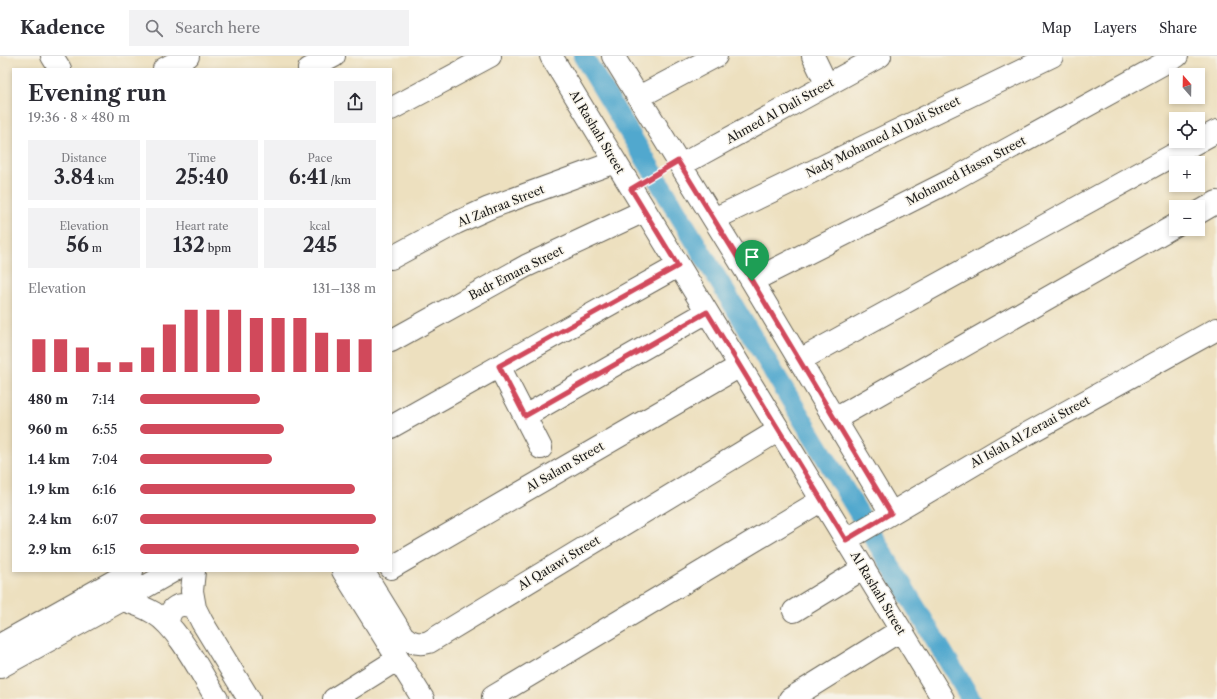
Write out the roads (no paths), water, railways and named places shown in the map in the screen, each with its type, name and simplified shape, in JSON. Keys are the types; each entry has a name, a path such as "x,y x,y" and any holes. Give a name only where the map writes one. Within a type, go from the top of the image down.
{"street":[{"path":"52,56 59,68"},
{"path":"166,68 188,56"},
{"path":"311,68 334,56"},
{"path":"392,108 490,56"},
{"name":"Al Rashah Street","path":"551,56 864,568 901,630 936,697"},
{"path":"613,56 752,281 891,513"},
{"path":"639,97 716,56"},
{"path":"813,56 827,85"},
{"name":"Ahmed Al Dali Street","path":"680,163 880,56"},
{"name":"Nady Mohamed Al Dali Street","path":"714,219 1052,56"},
{"name":"Mohamed Hassn Street","path":"752,281 952,180 1177,56"},
{"path":"800,360 1217,131"},
{"name":"Al Zahraa Street","path":"392,257 456,223 489,208 615,162"},
{"path":"1205,209 1217,202"},
{"name":"Badr Emara Street","path":"392,340 526,266 644,210"},
{"path":"835,419 1169,229"},
{"path":"392,425 678,266"},
{"path":"525,416 707,312"},
{"name":"Al Islah Al Zeraai Street","path":"846,540 1005,446 1217,329"},
{"path":"499,366 541,448"},
{"name":"Al Salam Street","path":"392,567 740,366"},
{"name":"Al Qatawi Street","path":"373,574 403,636 408,641 415,643 422,644 429,642 779,430"},
{"path":"493,697 822,500"},
{"path":"794,611 864,568"},
{"path":"0,645 130,572"},
{"path":"0,667 171,572"},
{"path":"194,572 192,591 195,608 249,699"},
{"path":"344,572 423,699"},
{"path":"122,600 139,605 155,613 168,624 179,638 217,699"},
{"path":"168,624 169,616 173,609 179,605 188,604 195,608"},
{"path":"790,699 901,630"},
{"path":"334,699 398,659"}],"waterway":[{"path":"583,56 971,699"}]}
